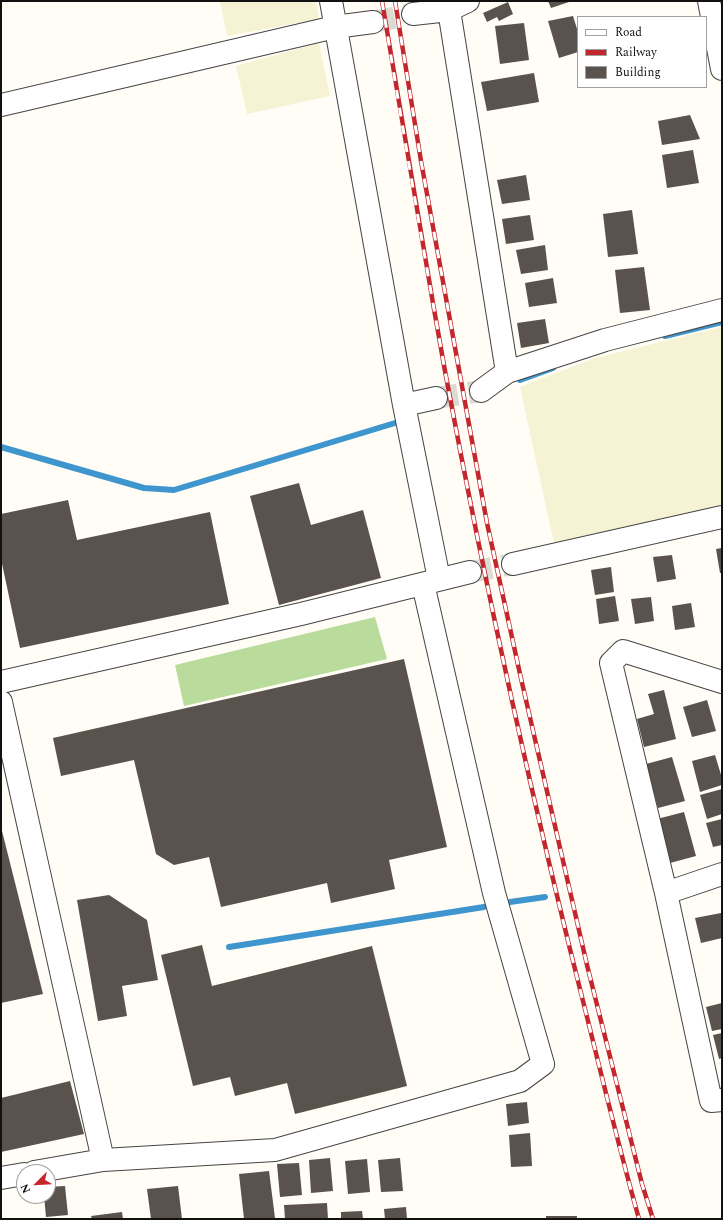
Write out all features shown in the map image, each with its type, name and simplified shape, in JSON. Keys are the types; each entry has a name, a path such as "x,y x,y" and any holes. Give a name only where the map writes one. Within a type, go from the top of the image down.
{"street":[{"path":"56,1168 103,1160 275,1150 520,1081 543,1064 494,893 431,582 404,405 331,1"},
{"path":"709,1 722,69"},
{"path":"414,14 458,5 507,372"},
{"path":"1,105 335,27 373,22"},
{"path":"481,391 507,372 605,340 722,310"},
{"path":"404,405 436,398"},
{"path":"513,564 722,517"},
{"path":"1,682 294,616 470,572"},
{"path":"722,682 623,650 611,663 666,893 711,1101 722,1100"},
{"path":"1,702 103,1160"},
{"path":"666,893 722,874"},
{"path":"1,1178 16,1175"}],"shaded area":[{"path":"220,1 316,1 319,19 227,36"},
{"path":"319,43 330,96 247,114 236,66"},
{"path":"722,327 722,506 554,544 520,387 595,358"}],"green space":[{"path":"375,617 387,659 184,706 175,665"}],"building":[{"path":"548,1 572,1 551,8"},
{"path":"508,2 513,14 499,21 497,17 487,22 483,13"},
{"path":"573,16 577,29 577,52 559,58 548,21"},
{"path":"524,23 529,60 500,64 495,26"},
{"path":"534,73 539,102 487,111 481,82"},
{"path":"690,115 700,139 662,145 658,121"},
{"path":"693,150 699,183 667,188 662,155"},
{"path":"526,175 530,200 502,204 497,180"},
{"path":"632,210 638,254 608,257 603,214"},
{"path":"530,215 534,240 506,244 502,219"},
{"path":"545,245 548,270 521,274 516,250"},
{"path":"644,267 650,310 620,313 615,270"},
{"path":"553,278 557,303 529,307 525,283"},
{"path":"545,319 549,343 521,348 517,323"},
{"path":"299,483 311,525 363,510 381,578 279,605 250,496"},
{"path":"68,500 77,540 210,512 229,604 20,648 1,559 1,514"},
{"path":"722,548 722,573 720,573 716,549"},
{"path":"672,555 676,579 657,582 653,557"},
{"path":"611,567 614,592 595,595 591,570"},
{"path":"615,596 619,621 599,624 596,599"},
{"path":"651,597 654,621 635,624 631,599"},
{"path":"691,603 695,627 675,630 672,606"},
{"path":"404,659 447,847 389,860 395,889 331,903 327,883 221,907 209,857 174,865 156,854 134,760 61,776 53,738"},
{"path":"664,690 676,739 644,747 637,719 654,714 648,694"},
{"path":"707,700 716,731 692,737 683,707"},
{"path":"715,755 722,778 722,785 700,792 692,761"},
{"path":"672,757 685,801 658,808 646,764"},
{"path":"722,789 722,814 707,819 700,795"},
{"path":"684,812 696,856 670,863 657,819"},
{"path":"722,819 722,845 713,847 706,823"},
{"path":"1,827 43,994 1,1003"},
{"path":"109,895 147,920 158,980 122,986 127,1016 98,1021 77,900"},
{"path":"721,913 722,938 701,943 695,918"},
{"path":"202,945 212,986 372,946 407,1086 295,1114 287,1083 235,1096 230,1077 193,1086 161,955"},
{"path":"722,1003 722,1029 712,1031 706,1007"},
{"path":"722,1033 722,1058 719,1059 713,1035"},
{"path":"70,1081 84,1134 1,1152 1,1098"},
{"path":"527,1102 529,1123 508,1126 506,1104"},
{"path":"530,1133 532,1166 511,1167 509,1135"},
{"path":"330,1158 333,1191 311,1193 309,1160"},
{"path":"400,1158 403,1191 381,1192 378,1160"},
{"path":"367,1159 370,1192 348,1194 345,1161"},
{"path":"299,1163 302,1195 280,1197 277,1164"},
{"path":"269,1171 275,1218 244,1219 239,1174"},
{"path":"65,1186 68,1215 46,1217 45,1204 56,1204 56,1187"},
{"path":"178,1186 182,1219 151,1219 147,1189"},
{"path":"327,1203 328,1219 285,1219 284,1205"},
{"path":"406,1207 407,1219 385,1219 384,1209"},
{"path":"362,1211 363,1219 341,1219 341,1212"},
{"path":"122,1212 123,1219 92,1219 91,1216"},
{"path":"546,1216 577,1216 577,1219 546,1219"}],"waterway":[{"path":"665,336 722,322"},
{"path":"520,380 553,368"},
{"path":"1,447 144,488 174,490 395,423"},
{"path":"510,902 545,897"},
{"path":"229,947 484,907"}],"tunnel":[{"path":"373,22 413,14"},
{"path":"436,398 481,391"},
{"path":"470,572 513,564"}],"railway":[{"path":"382,1 445,371 494,618 549,863 607,1098 639,1219"},
{"path":"395,1 421,161 487,523 587,965 642,1184 653,1219"}]}
